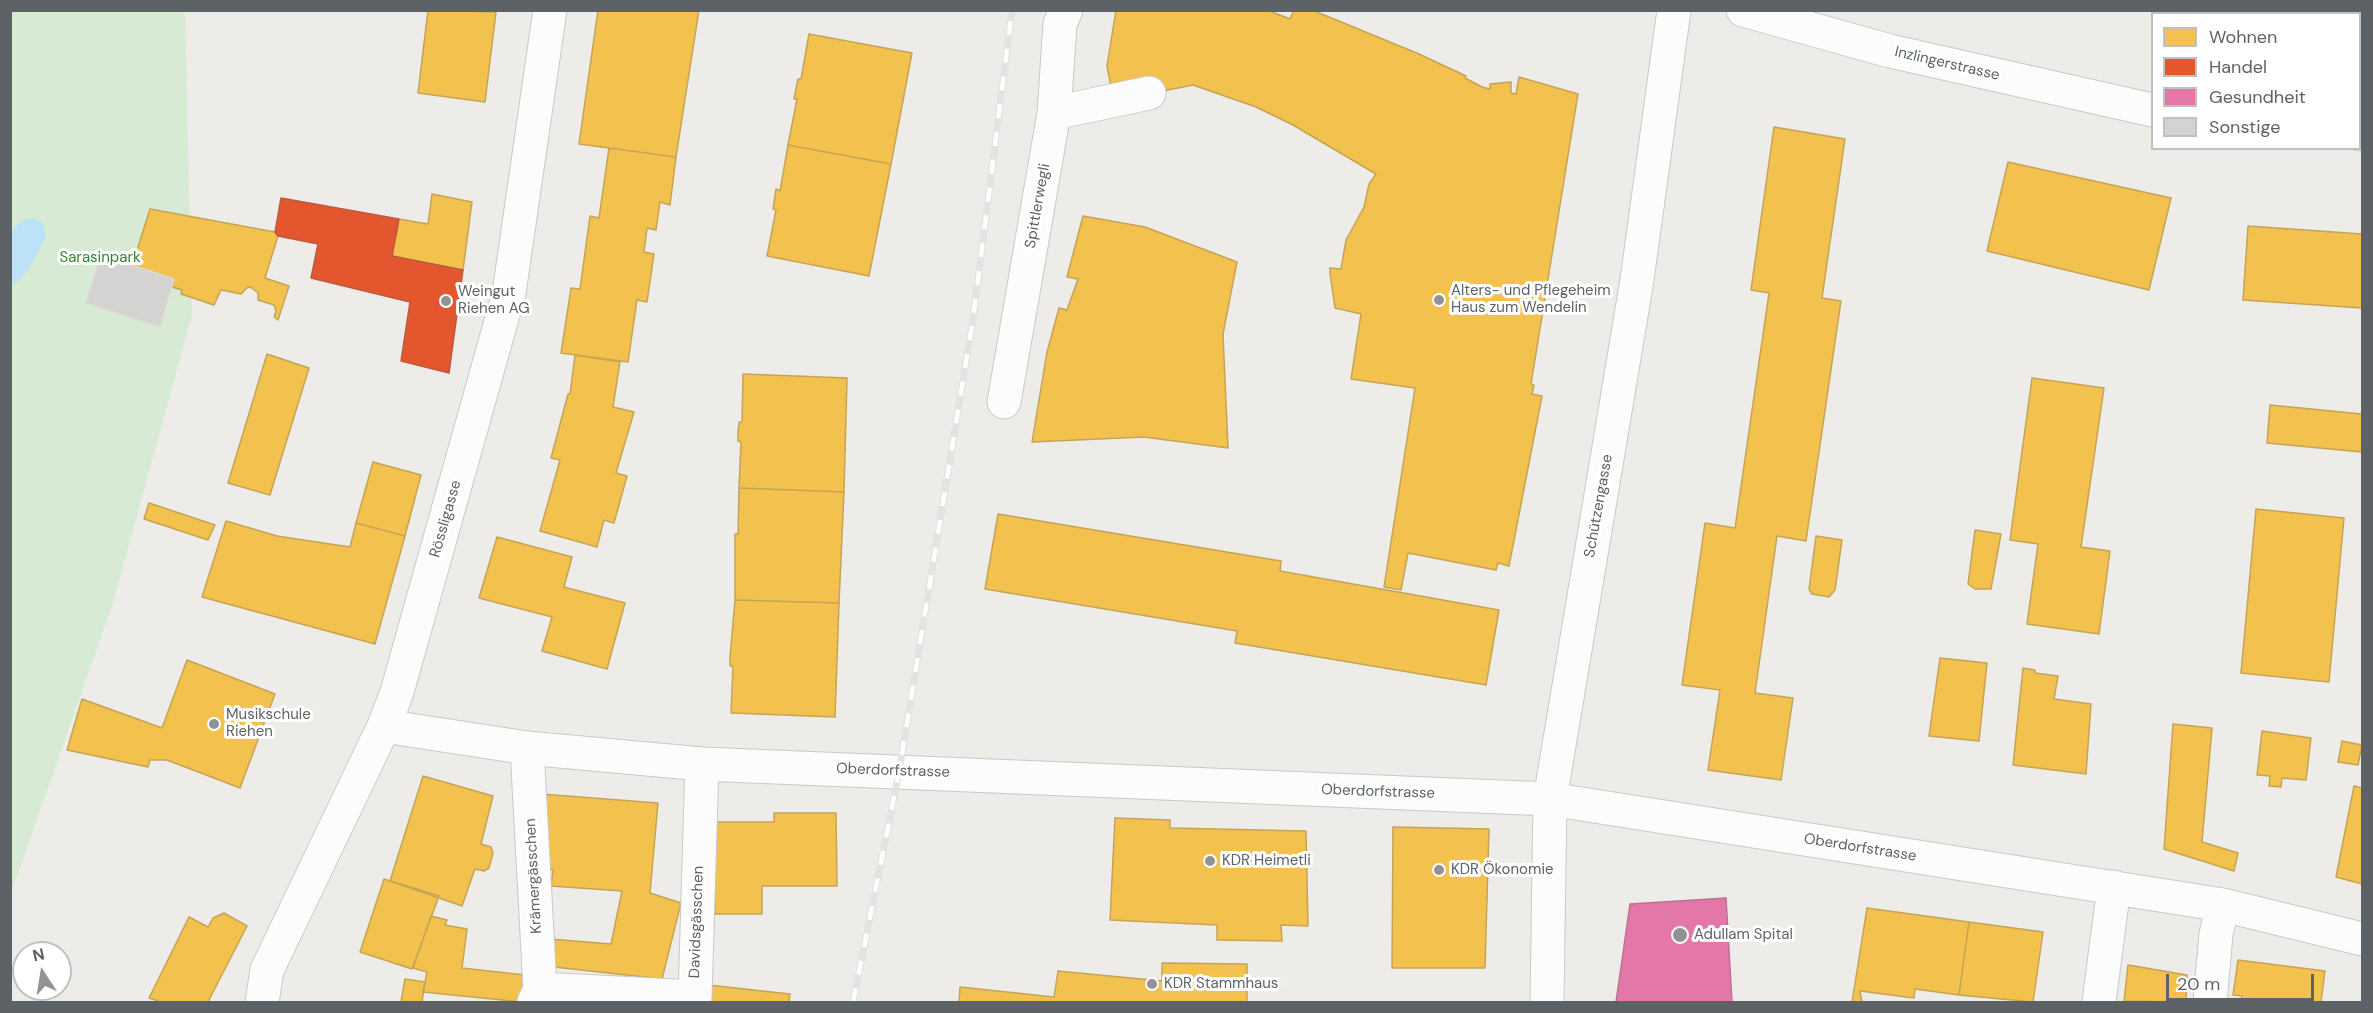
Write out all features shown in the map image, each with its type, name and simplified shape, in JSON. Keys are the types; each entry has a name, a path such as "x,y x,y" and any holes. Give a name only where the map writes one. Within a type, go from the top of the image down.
{"street":[{"name":"Rössligasse","path":"262,1002 267,970 384,726 398,692 509,293 550,10"},
{"name":"Spittlerwegli","path":"1004,402 1054,113 1060,24 1066,10"},
{"name":"Schützengasse","path":"1548,1002 1550,799 1637,280 1674,10"},
{"name":"Inzlingerstrasse","path":"1743,10 1890,51 2151,110"},
{"path":"1054,113 1149,93"},
{"name":"Oberdorfstrasse","path":"384,726 527,748 702,764 1550,799 2223,905 2362,939"},
{"name":"Krämergässchen","path":"527,748 537,996"},
{"name":"Davidsgässchen","path":"537,996 695,997 702,764"},
{"path":"2099,1002 2114,887"},
{"path":"2210,1002 2216,934 2223,905"}],"green space":[{"name":"Sarasinpark","path":"11,11 185,11 192,315 112,606 11,893"}],"water":[{"path":"33,218 43,223 46,236 28,270 11,286 11,231 23,220"}],"building: Wohnen":[{"path":"428,10 496,12 485,102 418,93"},
{"path":"598,10 699,10 676,157 579,144"},
{"name":"Alters- und Pflegeheim Haus zum Wendelin","path":"1116,10 1267,10 1290,19 1294,10 1312,10 1419,54 1466,76 1465,78 1482,87 1490,89 1490,84 1511,82 1511,93 1516,94 1519,77 1578,94 1531,384 1534,385 1532,394 1542,396 1509,566 1498,563 1496,570 1408,553 1401,590 1384,587 1415,388 1351,379 1361,314 1335,308 1330,273 1330,268 1341,269 1346,240 1364,207 1369,184 1376,174 1293,125 1256,107 1193,85 1158,92 1112,92 1107,66"},
{"path":"809,34 912,53 891,164 788,145 797,99 794,99 798,79 801,79"},
{"path":"1774,127 1845,139 1822,298 1841,301 1806,541 1777,536 1755,693 1793,698 1781,780 1708,770 1720,690 1682,685 1705,523 1735,528 1769,293 1751,290"},
{"path":"788,145 891,164 869,276 767,256 776,210 773,209 776,189 780,191"},
{"path":"609,148 676,157 670,205 660,202 656,230 647,228 644,252 654,254 647,302 637,300 628,362 561,353 571,288 580,289 590,216 599,218"},
{"path":"2008,162 2171,198 2149,290 1987,251"},
{"path":"432,194 472,202 463,270 392,256 399,219 428,224"},
{"path":"150,209 275,232 278,236 265,278 289,286 278,320 274,317 276,311 274,305 258,300 258,293 252,288 248,287 241,294 221,290 214,305 181,294 182,290 172,287 174,279 132,266"},
{"path":"1083,216 1145,227 1237,262 1223,334 1228,448 1144,437 1032,442 1047,352 1059,308 1067,310 1078,279 1067,277"},
{"path":"2248,226 2362,234 2362,308 2243,300"},
{"path":"267,354 309,368 270,495 228,483"},
{"path":"575,355 620,362 613,407 634,412 616,473 627,476 614,523 604,520 597,547 540,531 560,460 551,458 568,394 570,394"},
{"path":"743,374 847,378 844,492 739,488 741,442 738,441 738,432 739,422 742,422"},
{"path":"2032,378 2104,388 2081,547 2110,551 2099,634 2027,624 2038,544 2010,540"},
{"path":"2270,405 2362,414 2362,452 2267,443"},
{"path":"373,462 421,475 405,536 356,523"},
{"path":"739,488 844,492 839,603 735,600 735,534 738,534"},
{"path":"149,503 215,525 208,540 144,519"},
{"path":"2256,509 2344,518 2329,682 2241,673"},
{"path":"998,514 1281,561 1280,571 1499,610 1486,685 1235,643 1237,631 985,589"},
{"path":"226,521 277,536 350,547 356,523 405,536 375,644 202,597"},
{"path":"1975,530 2001,534 1991,589 1975,589 1968,584"},
{"path":"1816,536 1842,540 1835,590 1829,597 1812,594 1809,589"},
{"path":"497,537 572,557 564,587 625,603 607,669 542,651 552,617 479,598"},
{"path":"735,600 839,603 835,717 731,713 733,666 730,666 730,657"},
{"path":"1940,658 1987,663 1979,741 1929,736"},
{"name":"Musikschule Riehen","path":"187,660 275,694 240,788 167,760 150,760 148,767 67,750 82,699 162,728"},
{"path":"2023,668 2035,670 2035,673 2058,676 2054,699 2091,704 2086,774 2013,765"},
{"path":"2173,724 2212,728 2202,842 2238,853 2234,871 2164,849"},
{"path":"2262,731 2311,738 2306,780 2282,778 2281,787 2269,786 2270,776 2257,775"},
{"path":"2342,741 2362,745 2358,765 2338,762"},
{"path":"423,776 493,796 481,844 491,847 493,853 489,868 484,871 475,869 462,906 390,881"},
{"path":"2354,786 2362,788 2362,884 2336,877"},
{"path":"541,794 658,803 650,893 681,903 662,979 554,967 550,939 611,944 622,891 551,886 553,870 536,869"},
{"path":"774,813 836,813 837,886 762,886 762,914 715,914 714,822 774,822"},
{"name":"KDR Heimetli","path":"1115,818 1170,820 1170,828 1306,831 1308,926 1281,925 1282,941 1217,940 1217,925 1110,920"},
{"name":"KDR Ökonomie","path":"1393,827 1489,829 1485,968 1392,968"},
{"path":"384,879 439,896 412,969 360,952"},
{"path":"1867,908 1969,922 1959,995 1915,989 1914,998 1860,991 1862,1002 1852,1002"},
{"path":"224,913 247,926 208,1002 161,1002 149,998 189,917 208,927 213,918"},
{"path":"431,916 447,920 445,925 467,929 462,968 525,975 522,1002 423,992 427,972 413,968"},
{"path":"1969,922 2043,932 2033,1002 1959,995"},
{"path":"2238,960 2325,971 2321,1002 2241,1002 2242,996 2233,995"},
{"name":"KDR Stammhaus","path":"1162,963 1247,964 1247,1002 959,1002 960,987 1054,997 1058,971 1162,981"},
{"path":"2128,965 2187,975 2186,1002 2124,1001"},
{"path":"405,979 425,982 422,1002 401,1002"},
{"path":"699,984 790,994 789,1002 697,1002"}],"building: Handel":[{"path":"281,198 399,219 392,256 463,270 449,373 401,361 410,302 311,278 318,244 278,236 275,232"}],"building: Gesundheit":[{"path":"1726,898 1732,1002 1616,1002 1630,904"}],"building: Sonstige":[{"path":"101,255 174,279 160,327 86,303"}],"railway":[{"path":"853,1002 899,772 973,319 1012,10"}],"place":[{"name":"Alters- und Pflegeheim Haus zum Wendelin","path":"1439,300"},
{"name":"Weingut Riehen AG","path":"446,301"},
{"name":"Musikschule Riehen","path":"214,724"},
{"name":"KDR Heimetli","path":"1210,861"},
{"name":"KDR Ökonomie","path":"1439,870"},
{"name":"Adullam Spital","path":"1680,935"},
{"name":"KDR Stammhaus","path":"1152,984"}]}
